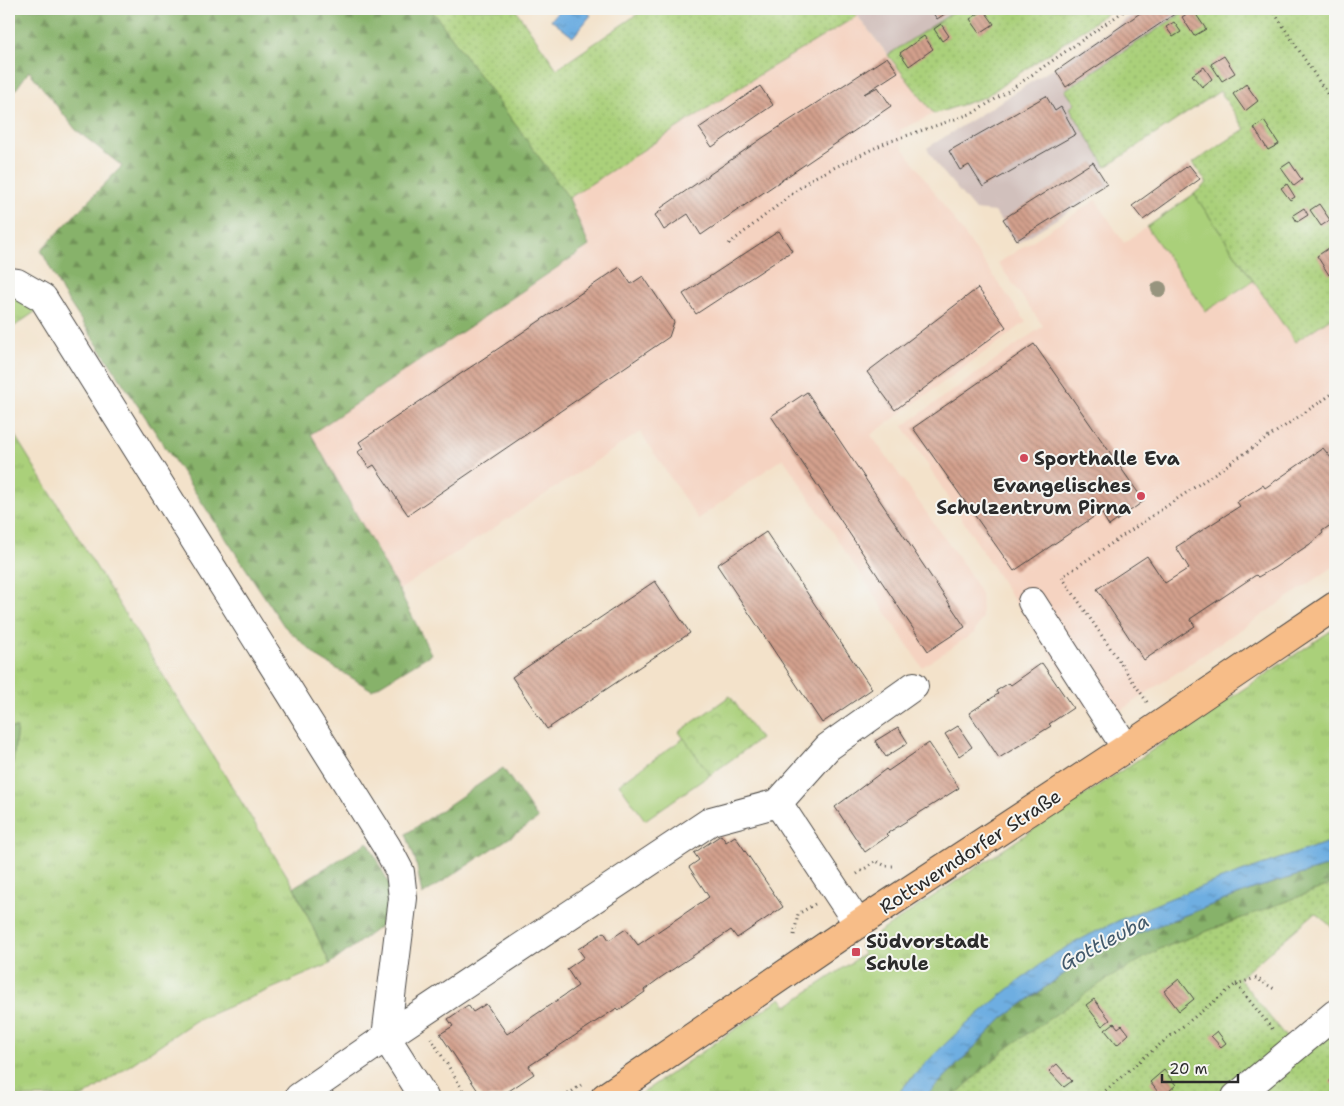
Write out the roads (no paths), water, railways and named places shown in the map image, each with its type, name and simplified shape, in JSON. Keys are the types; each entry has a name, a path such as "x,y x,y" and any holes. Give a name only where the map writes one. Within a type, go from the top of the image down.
{"main road":[{"name":"Rottwerndorfer Straße","path":"605,1097 858,924 1126,748 1335,606"}],"lane":[{"path":"9,282 17,283 42,298 387,847 400,872 403,898 386,1037 424,1097"},
{"path":"1032,602 1126,748"},
{"path":"299,1097 418,1015 711,821 778,804 828,747 914,686"},
{"path":"778,804 858,924"},
{"path":"1236,1097 1335,1014"}],"water":[{"path":"561,9 583,9 591,15 573,37 551,20"},
{"name":"Gottleuba","path":"1335,840 1335,864 1253,889 1131,936 1083,960 1003,1018 925,1097 895,1097 923,1066 969,1022 1058,952 1091,934 1159,903 1229,876"}],"place":[{"name":"Sporthalle Eva","path":"1024,458"},
{"name":"Evangelisches Schulzentrum Pirna","path":"1141,496"},
{"name":"Südvorstadt Schule","path":"856,952"}]}
